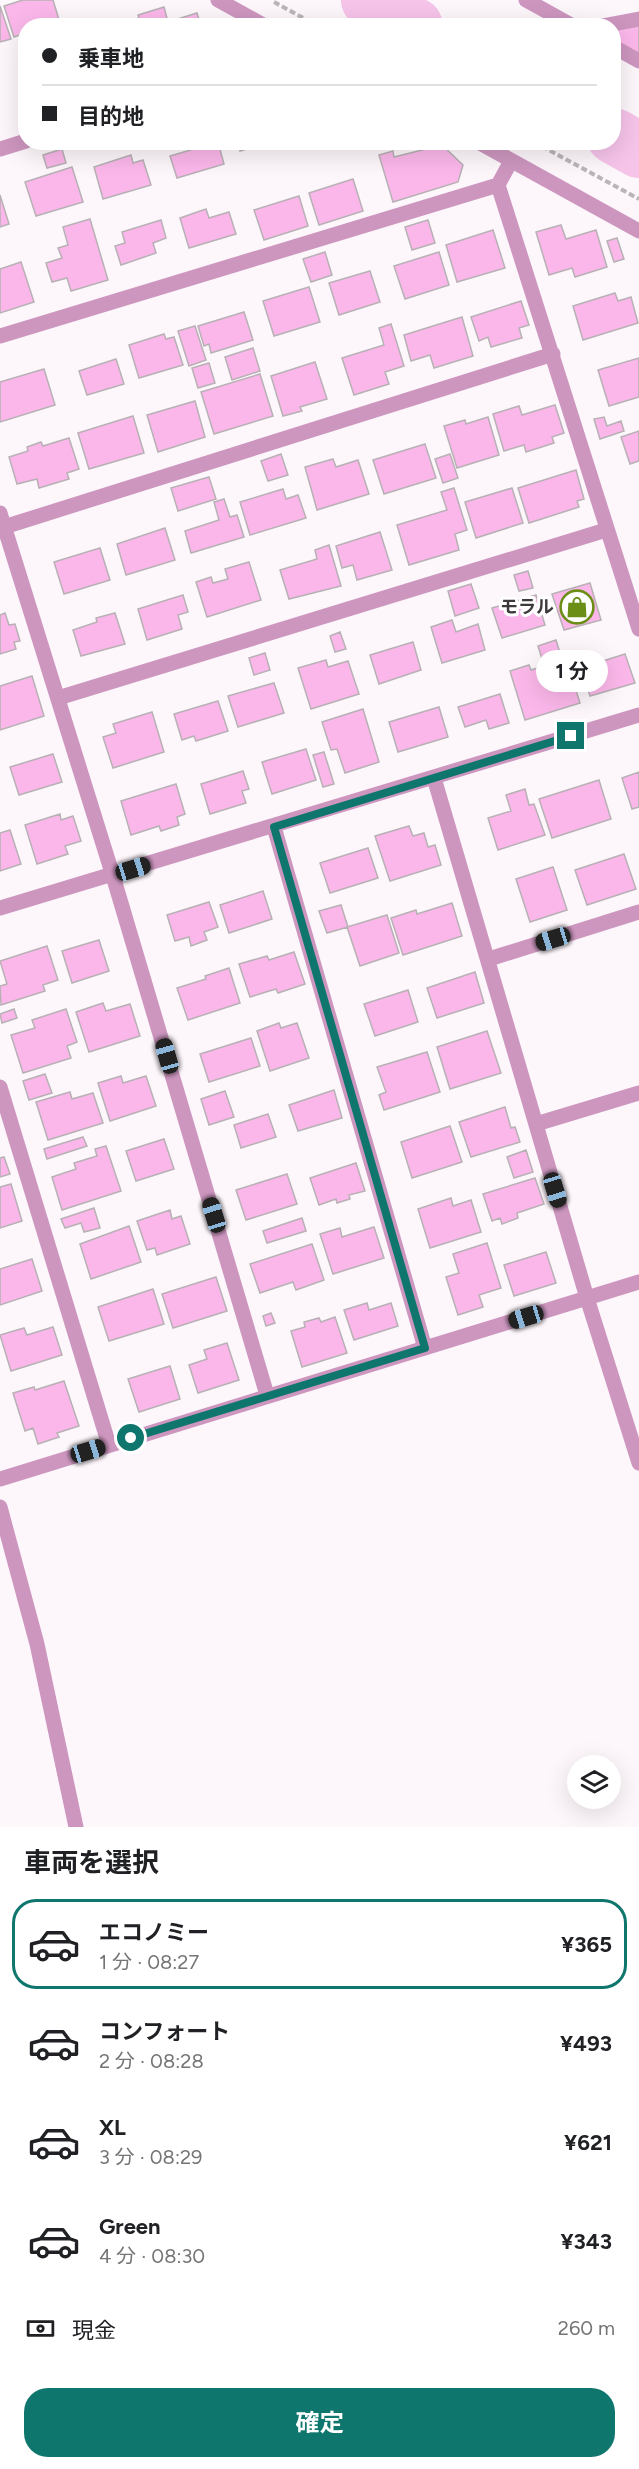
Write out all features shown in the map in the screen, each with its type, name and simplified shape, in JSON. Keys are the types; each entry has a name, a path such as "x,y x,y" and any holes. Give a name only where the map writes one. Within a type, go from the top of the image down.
{"street":[{"path":"218,0 251,18"},
{"path":"526,0 559,18"},
{"path":"621,22 639,19"},
{"path":"621,51 639,61"},
{"path":"0,149 18,143"},
{"path":"492,150 639,231"},
{"path":"0,336 498,185 511,161"},
{"path":"498,185 639,629"},
{"path":"267,1395 113,876 2,520 553,354"},
{"path":"58,698 606,530"},
{"path":"0,908 113,876 639,715"},
{"path":"434,778 587,1298 639,1463"},
{"path":"274,827 425,1348"},
{"path":"489,959 639,912"},
{"path":"0,1087 109,1445"},
{"path":"536,1124 639,1093"},
{"path":"0,1479 639,1282"},
{"path":"0,1507 40,1655 76,1827"}],"path":[{"path":"271,0 304,18"},
{"path":"549,150 639,199"}],"building":[{"path":"23,0 53,0 58,18 18,18 18,36 14,37 4,6"},
{"path":"0,6 11,39 0,42"},
{"path":"164,7 167,18 139,18 138,15"},
{"path":"197,13 199,18 181,18"},
{"path":"639,22 639,55 621,46 621,26"},
{"path":"62,150 66,163 47,168 43,155"},
{"path":"191,150 220,150 224,164 177,178 170,156"},
{"path":"422,150 447,150 463,165 458,182 393,202 379,155 393,151 394,157"},
{"path":"131,155 133,163 143,160 151,185 103,199 94,167"},
{"path":"72,167 83,202 36,216 25,182"},
{"path":"353,179 363,211 319,225 309,193"},
{"path":"0,195 9,224 0,227"},
{"path":"299,196 308,226 264,240 254,210"},
{"path":"206,209 209,218 229,212 236,234 189,248 180,218"},
{"path":"90,219 108,280 71,291 67,278 52,282 46,263 62,258 58,248 68,245 63,227"},
{"path":"161,220 166,238 153,243 156,253 121,265 115,246 125,243 122,232"},
{"path":"428,220 435,243 412,250 405,227"},
{"path":"561,225 566,239 596,230 607,267 575,277 572,268 549,275 536,232"},
{"path":"493,230 505,268 457,282 446,245"},
{"path":"617,238 624,259 614,262 607,241"},
{"path":"325,252 332,275 311,282 303,259"},
{"path":"439,252 449,285 405,299 394,266"},
{"path":"21,262 34,302 0,313 0,269"},
{"path":"370,271 380,302 339,315 329,283"},
{"path":"309,287 320,322 274,336 263,301"},
{"path":"615,293 618,301 631,297 638,323 583,340 573,306"},
{"path":"521,301 529,325 519,328 522,338 491,347 488,337 479,341 471,317"},
{"path":"244,312 253,340 211,353 209,344 204,346 198,326"},
{"path":"462,317 473,356 434,368 430,355 411,361 404,335"},
{"path":"391,324 404,366 385,372 389,384 354,395 342,358 384,345 379,328"},
{"path":"195,326 206,360 189,366 178,331"},
{"path":"164,334 166,339 174,337 183,365 139,378 129,345"},
{"path":"253,348 260,371 232,380 225,357"},
{"path":"639,358 639,397 609,406 598,370"},
{"path":"116,359 124,384 87,395 79,371"},
{"path":"315,362 327,399 300,407 302,411 283,416 271,376"},
{"path":"209,363 215,383 198,388 192,368"},
{"path":"44,369 55,405 0,422 0,382"},
{"path":"260,374 273,416 214,434 201,392"},
{"path":"195,401 205,437 158,452 147,415"},
{"path":"555,405 564,433 552,437 554,443 526,452 524,445 504,451 493,414 519,406 522,415"},
{"path":"133,416 144,453 89,469 78,433"},
{"path":"488,417 499,455 457,468 444,426 465,420 466,424"},
{"path":"604,417 607,426 621,421 624,431 600,439 594,419"},
{"path":"639,431 639,461 630,464 621,437"},
{"path":"69,438 79,469 67,473 69,479 39,488 37,479 17,484 9,457 28,451 27,447 41,442 43,446"},
{"path":"425,444 436,478 384,494 373,460"},
{"path":"281,454 288,475 268,481 261,461"},
{"path":"450,454 458,478 443,483 435,459"},
{"path":"333,459 336,467 358,460 369,494 317,510 305,467"},
{"path":"576,470 584,499 577,501 579,507 529,523 518,488"},
{"path":"209,477 216,499 178,511 171,488"},
{"path":"454,488 467,530 455,534 459,550 409,565 397,525 447,510 441,492"},
{"path":"512,488 523,523 476,538 465,502"},
{"path":"283,489 286,499 298,495 306,518 250,535 240,502"},
{"path":"224,499 230,517 237,515 244,537 191,553 185,531 219,520 214,502"},
{"path":"165,528 175,560 126,575 117,544"},
{"path":"380,532 392,570 357,580 353,565 342,568 336,546"},
{"path":"329,545 341,586 289,599 280,570 317,559 315,550"},
{"path":"100,548 110,580 64,594 54,562"},
{"path":"249,562 261,600 207,617 196,582 211,577 213,583 228,579 225,569"},
{"path":"528,571 533,588 519,591 514,575"},
{"name":"モラル","path":"590,583 601,620 564,630 552,594"},
{"path":"471,584 479,608 455,616 448,591"},
{"path":"183,595 188,612 178,615 182,629 147,640 138,609"},
{"path":"536,595 545,625 502,638 492,608"},
{"path":"5,613 9,625 15,624 20,641 14,642 16,649 0,654 0,615"},
{"path":"115,613 125,644 81,656 73,630 97,622 96,618"},
{"path":"452,620 456,632 478,624 485,650 442,663 431,627"},
{"path":"340,632 346,649 335,652 330,636"},
{"path":"556,640 561,656 543,662 538,646"},
{"path":"413,642 421,670 379,684 370,655"},
{"path":"265,653 270,670 254,675 249,658"},
{"path":"625,654 635,683 590,696 581,668"},
{"path":"566,659 580,703 525,720 510,671 529,665 531,670"},
{"path":"326,660 328,667 348,661 359,694 311,709 298,668"},
{"path":"32,676 44,716 0,730 0,686"},
{"path":"274,683 284,713 238,727 228,696"},
{"path":"500,694 509,723 489,729 486,720 465,727 458,707"},
{"path":"218,701 228,731 196,741 194,736 182,740 174,714"},
{"path":"439,707 448,737 398,752 389,722"},
{"path":"363,709 379,762 345,773 337,749 331,750 322,722"},
{"path":"152,712 164,752 113,768 103,737 116,733 113,724"},
{"path":"306,749 316,780 272,794 262,762"},
{"path":"324,752 334,784 323,787 313,755"},
{"path":"53,754 62,782 19,795 10,767"},
{"path":"243,771 249,789 242,791 246,803 210,814 201,784"},
{"path":"639,772 639,807 632,809 622,778"},
{"path":"599,780 611,819 552,838 539,799"},
{"path":"176,784 185,814 177,817 179,825 161,831 159,826 131,835 121,801"},
{"path":"525,789 529,805 534,804 545,835 498,850 488,818 511,811 506,795"},
{"path":"60,814 61,820 73,816 81,841 65,846 68,854 37,864 25,825"},
{"path":"409,826 413,836 424,833 428,847 435,845 441,865 390,881 375,836"},
{"path":"10,830 21,864 0,871 0,833"},
{"path":"368,848 378,878 330,893 320,863"},
{"path":"624,854 636,889 587,905 575,870"},
{"path":"553,867 567,910 530,922 516,879"},
{"path":"263,891 272,919 229,933 220,905"},
{"path":"209,902 218,927 204,932 207,940 191,946 189,937 175,941 167,915"},
{"path":"452,903 462,936 403,955 391,918 416,910 417,914"},
{"path":"341,905 348,927 327,933 319,911"},
{"path":"387,915 399,953 360,966 347,927"},
{"path":"99,940 109,971 72,983 62,951"},
{"path":"47,946 58,980 43,985 45,991 1,1005 0,986 7,984 0,961"},
{"path":"294,952 305,984 278,993 276,989 250,997 239,964 267,956 269,960"},
{"path":"229,968 240,1003 188,1020 177,988 206,979 205,976"},
{"path":"475,972 484,1003 437,1018 427,988"},
{"path":"408,990 418,1022 375,1036 364,1004"},
{"path":"103,1003 106,1011 130,1004 140,1036 89,1052 76,1012"},
{"path":"14,1009 17,1018 2,1023 0,1014"},
{"path":"66,1009 77,1042 67,1046 71,1058 23,1073 11,1035 35,1028 32,1020"},
{"path":"279,1023 281,1028 297,1023 309,1058 270,1071 257,1031"},
{"path":"487,1031 501,1073 450,1089 437,1047"},
{"path":"251,1038 260,1066 209,1082 200,1054"},
{"path":"427,1052 440,1092 384,1110 379,1095 386,1092 377,1067"},
{"path":"45,1074 52,1093 29,1100 23,1081"},
{"path":"121,1076 123,1083 146,1076 156,1106 110,1121 98,1083"},
{"path":"334,1090 342,1118 298,1131 289,1105"},
{"path":"225,1091 234,1117 209,1125 201,1099"},
{"path":"70,1092 72,1099 93,1093 103,1123 48,1140 36,1102"},
{"path":"505,1107 511,1128 515,1127 520,1142 471,1157 459,1122"},
{"path":"268,1114 276,1137 241,1148 234,1125"},
{"path":"450,1126 462,1162 412,1178 401,1142"},
{"path":"83,1137 87,1146 47,1159 44,1149"},
{"path":"164,1139 174,1169 136,1181 126,1151"},
{"path":"106,1146 121,1191 62,1210 52,1177 76,1169 74,1163 97,1156 95,1149"},
{"path":"526,1150 533,1172 514,1178 507,1157"},
{"path":"4,1157 10,1174 0,1177 0,1158"},
{"path":"356,1163 365,1191 349,1195 350,1199 337,1203 336,1199 319,1205 310,1178"},
{"path":"287,1174 297,1204 246,1220 236,1190"},
{"path":"535,1178 544,1204 517,1213 518,1218 502,1224 500,1218 492,1221 483,1194"},
{"path":"11,1184 22,1221 0,1228 0,1187"},
{"path":"451,1198 453,1206 471,1200 481,1232 430,1248 418,1209"},
{"path":"94,1208 100,1228 84,1232 81,1223 65,1228 61,1219"},
{"path":"170,1210 172,1219 181,1216 190,1244 157,1255 155,1248 147,1250 137,1221"},
{"path":"302,1218 306,1231 267,1243 263,1231"},
{"path":"129,1226 141,1262 91,1279 80,1244"},
{"path":"374,1227 384,1258 333,1274 320,1234 340,1228 342,1237"},
{"path":"487,1243 501,1288 479,1295 483,1307 458,1315 446,1277 459,1273 453,1254"},
{"path":"312,1244 324,1280 296,1290 293,1282 260,1293 250,1264"},
{"path":"546,1252 556,1283 514,1296 504,1265"},
{"path":"32,1259 42,1291 0,1305 0,1269"},
{"path":"216,1277 227,1311 173,1328 162,1294"},
{"path":"153,1289 164,1324 109,1341 98,1307"},
{"path":"367,1303 369,1310 391,1303 398,1326 354,1340 344,1310"},
{"path":"271,1313 275,1323 266,1326 263,1316"},
{"path":"335,1317 347,1353 302,1367 291,1331 305,1327 304,1322 319,1318 321,1322"},
{"path":"53,1327 62,1355 11,1371 0,1335 24,1328 27,1335"},
{"path":"227,1343 239,1380 198,1393 189,1365 207,1359 204,1350"},
{"path":"170,1366 180,1399 139,1412 128,1379"},
{"path":"64,1381 79,1426 57,1433 59,1437 38,1444 33,1428 25,1431 13,1393 34,1387 35,1390"}],"waterway":[{"path":"369,0 401,18"},
{"path":"621,140 639,150"}],"place":[{"name":"モラル","path":"577,607"}],"route":[{"path":"131,1438 425,1348 274,827 571,736"}]}
